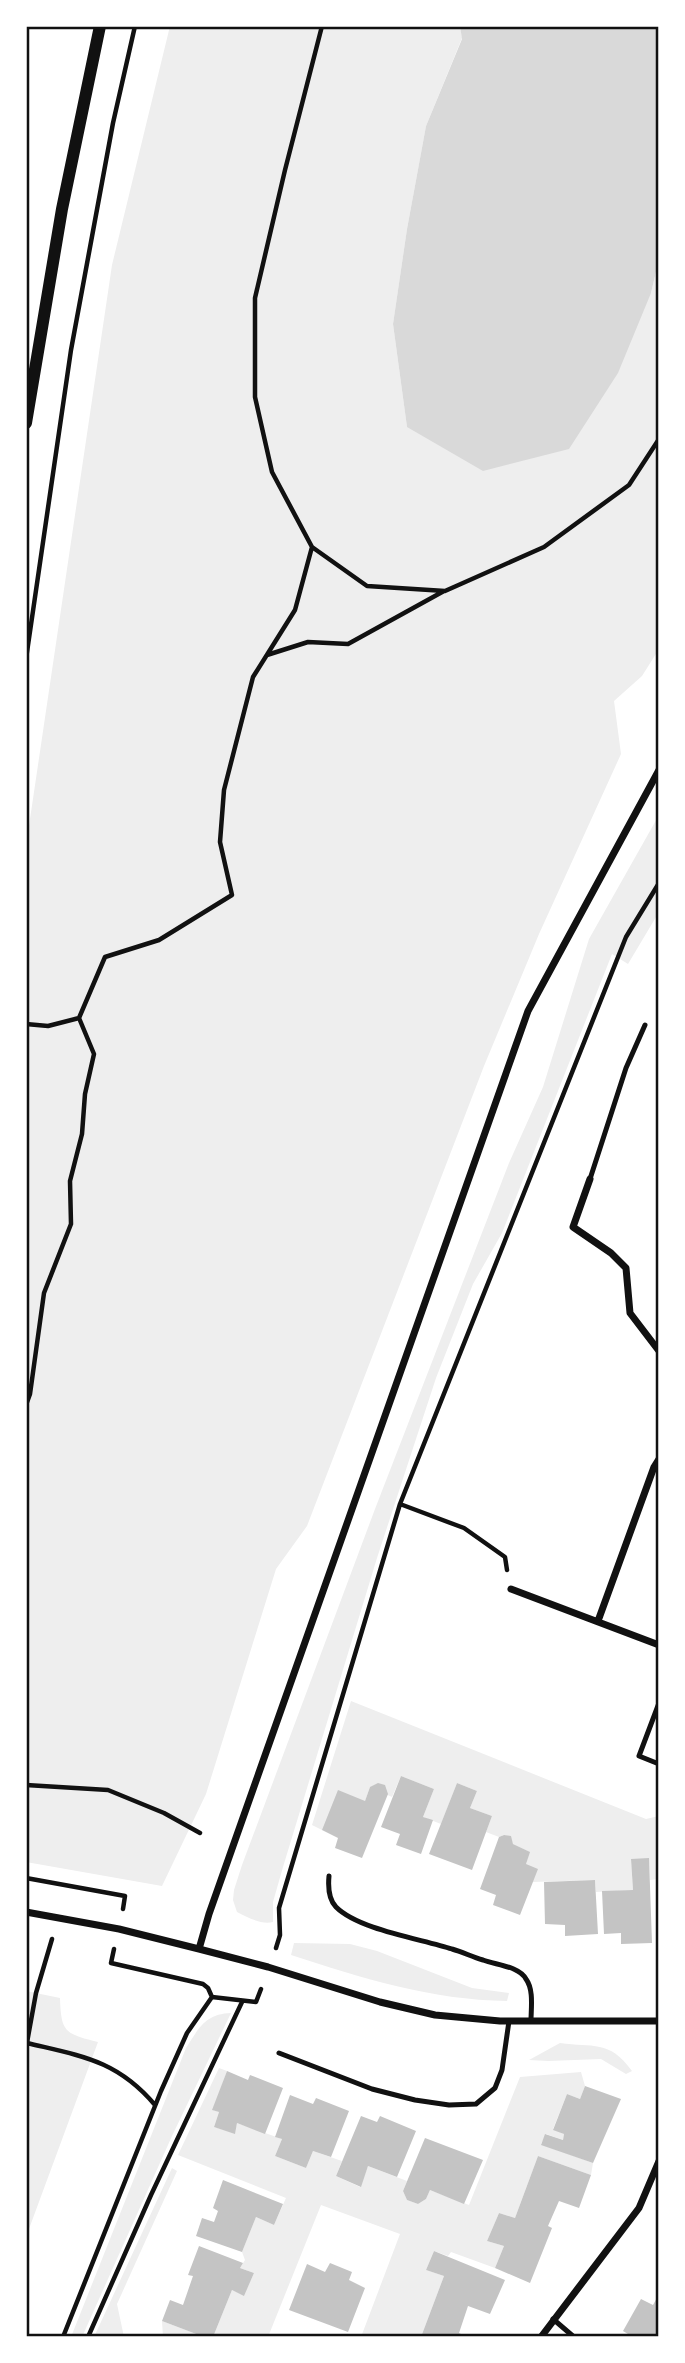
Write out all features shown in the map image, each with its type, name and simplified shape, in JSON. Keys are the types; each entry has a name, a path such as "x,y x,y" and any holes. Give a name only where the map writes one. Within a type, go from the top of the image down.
{"street":[{"path":"26,423 62,209 100,26"},
{"path":"199,1949 209,1914 528,1011 659,770"},
{"path":"590,1179 573,1227 611,1253 626,1268 630,1313 659,1351"},
{"path":"598,1621 659,1459"},
{"path":"510,1588 659,1644"},
{"path":"26,1912 199,1949 268,1967 380,2002 435,2015 509,2021 659,2021"},
{"path":"541,2337 639,2208 655,2178 659,2161"}],"lane":[{"path":"590,1179 626,1068 645,1025"},
{"path":"659,1703 639,1756 659,1764"},
{"path":"329,1876 331,1899 336,1907 350,1916 377,1928 514,1969 526,1976 530,1988 531,2021"},
{"path":"279,2053 372,2088 415,2100 449,2105 476,2104 495,2088 502,2070 509,2021"},
{"path":"553,2319 574,2337"}],"path":[{"path":"26,659 71,350 113,123 135,26"},
{"path":"322,26 255,298 255,397 272,472 313,547 367,586 445,591"},
{"path":"267,655 309,642 348,644 445,591 544,547 629,485 659,439"},
{"path":"26,1405 30,1394 44,1293 71,1224 71,1181 82,1134 85,1094 94,1054 79,1018 105,957 159,940 232,895 220,842 224,790 253,677 295,610 313,547"},
{"path":"212,1997 256,2002 281,1935 279,1908 400,1504 626,937 659,883"},
{"path":"26,1024 48,1026 79,1018"},
{"path":"400,1504 464,1528 505,1557 510,1588"},
{"path":"26,1785 108,1790 164,1813 200,1833"},
{"path":"26,1878 125,1896"},
{"path":"59,1918 36,1993 27,2046 92,2059 111,2067 132,2080 155,2105"},
{"path":"111,1963 203,1984 212,1997"},
{"path":"63,2337 155,2105 187,2033 212,1997"},
{"path":"88,2337 242,2002"}],"shaded area":[{"path":"170,26 460,26 462,38 426,126 393,324 407,427 651,293 659,259 659,649 642,676 614,701 621,754 539,934 484,1066 307,1526 276,1569 206,1794 162,1886 26,1862 26,846 112,265"},
{"path":"460,26 659,26 659,259 651,293 618,373 569,449 483,471 407,427 393,324 426,126 462,39"},
{"path":"659,815 659,912 628,964 612,954 502,1233 473,1284 436,1378 377,1558 273,1902 273,1922 254,1920 237,1912 233,1900 242,1865 375,1509 509,1163 543,1087 589,939"},
{"path":"351,1701 646,1819 659,1816 659,1879 650,1880 649,1859 631,1859 633,1890 596,1892 595,1880 533,1882 526,1864 529,1852 513,1844 510,1836 499,1837 486,1832 492,1816 470,1808 477,1791 457,1783 441,1824 423,1817 434,1789 401,1776 392,1797 370,1787 365,1801 322,1830 312,1825"},
{"path":"294,1943 350,1944 377,1951 472,1988 509,1993 507,2001 451,1997 371,1979 291,1955"},
{"path":"26,1991 60,1998 62,2018 67,2030 78,2037 98,2042 26,2237"},
{"path":"231,2013 172,2136 82,2337 71,2337 186,2048 199,2028 209,2019"},
{"path":"560,2043 608,2049 632,2071 626,2074 601,2059 529,2060"},
{"path":"219,2068 227,2071 213,2110 219,2112 214,2127 235,2133 237,2123 282,2139 275,2156 306,2168 313,2151 342,2161 336,2176 360,2187 368,2166 407,2181 403,2191 407,2200 418,2204 426,2199 430,2190 469,2205 520,2077 581,2072 585,2086 580,2099 567,2094 553,2129 564,2134 563,2140 546,2134 541,2144 593,2163 591,2175 538,2156 515,2218 499,2213 487,2241 504,2246 495,2268 451,2252 448,2256 434,2251 426,2270 444,2276 421,2337 410,2334 408,2337 361,2337 400,2234 321,2205 268,2337 213,2337 232,2290 244,2295 254,2273 240,2268 245,2260 242,2252 256,2217 274,2225 286,2198 178,2155"},
{"path":"172,2168 177,2171 117,2304 124,2337 94,2337"},
{"path":"162,2321 204,2337 163,2337"}],"building":[{"path":"401,1776 434,1789 423,1817 433,1820 421,1854 396,1845 400,1834 381,1827"},
{"path":"378,1783 385,1785 388,1794 362,1858 335,1848 338,1838 322,1830 338,1790 365,1801 370,1787"},
{"path":"457,1783 477,1791 470,1808 492,1816 472,1870 429,1854"},
{"path":"511,1836 513,1844 530,1852 526,1864 538,1869 520,1915 493,1905 496,1895 480,1889 499,1837"},
{"path":"649,1858 652,1943 621,1944 621,1933 604,1934 602,1891 633,1890 631,1859"},
{"path":"595,1880 598,1934 565,1936 565,1925 545,1924 544,1882"},
{"path":"227,2071 248,2080 250,2075 283,2088 265,2134 237,2123 235,2134 214,2127 219,2112 212,2110"},
{"path":"585,2086 621,2099 593,2163 541,2145 545,2134 563,2140 564,2134 553,2130 567,2094 580,2099"},
{"path":"290,2095 313,2104 316,2098 349,2111 331,2157 313,2151 306,2168 275,2156 282,2139 275,2137"},
{"path":"361,2116 377,2122 380,2116 416,2131 397,2177 368,2166 361,2187 336,2176"},
{"path":"425,2138 483,2160 464,2204 430,2190 426,2199 418,2204 407,2200 403,2191"},
{"path":"538,2156 591,2175 579,2208 559,2201 548,2226 552,2228 530,2283 495,2268 504,2246 487,2241 499,2213 515,2218"},
{"path":"223,2180 283,2204 274,2225 256,2217 242,2252 196,2236 202,2218 214,2222 218,2211 213,2208"},
{"path":"199,2246 243,2263 240,2268 254,2273 244,2296 232,2290 213,2337 204,2337 162,2321 170,2300 183,2305 193,2276 188,2275"},
{"path":"434,2251 505,2280 490,2314 468,2306 459,2333 467,2337 421,2337 444,2276 426,2270"},
{"path":"330,2263 352,2272 349,2280 365,2288 348,2332 289,2310 307,2264 325,2272"},
{"path":"659,2294 659,2337 642,2337 638,2334 636,2337 625,2337 628,2334 623,2331 641,2299 653,2305"}]}
